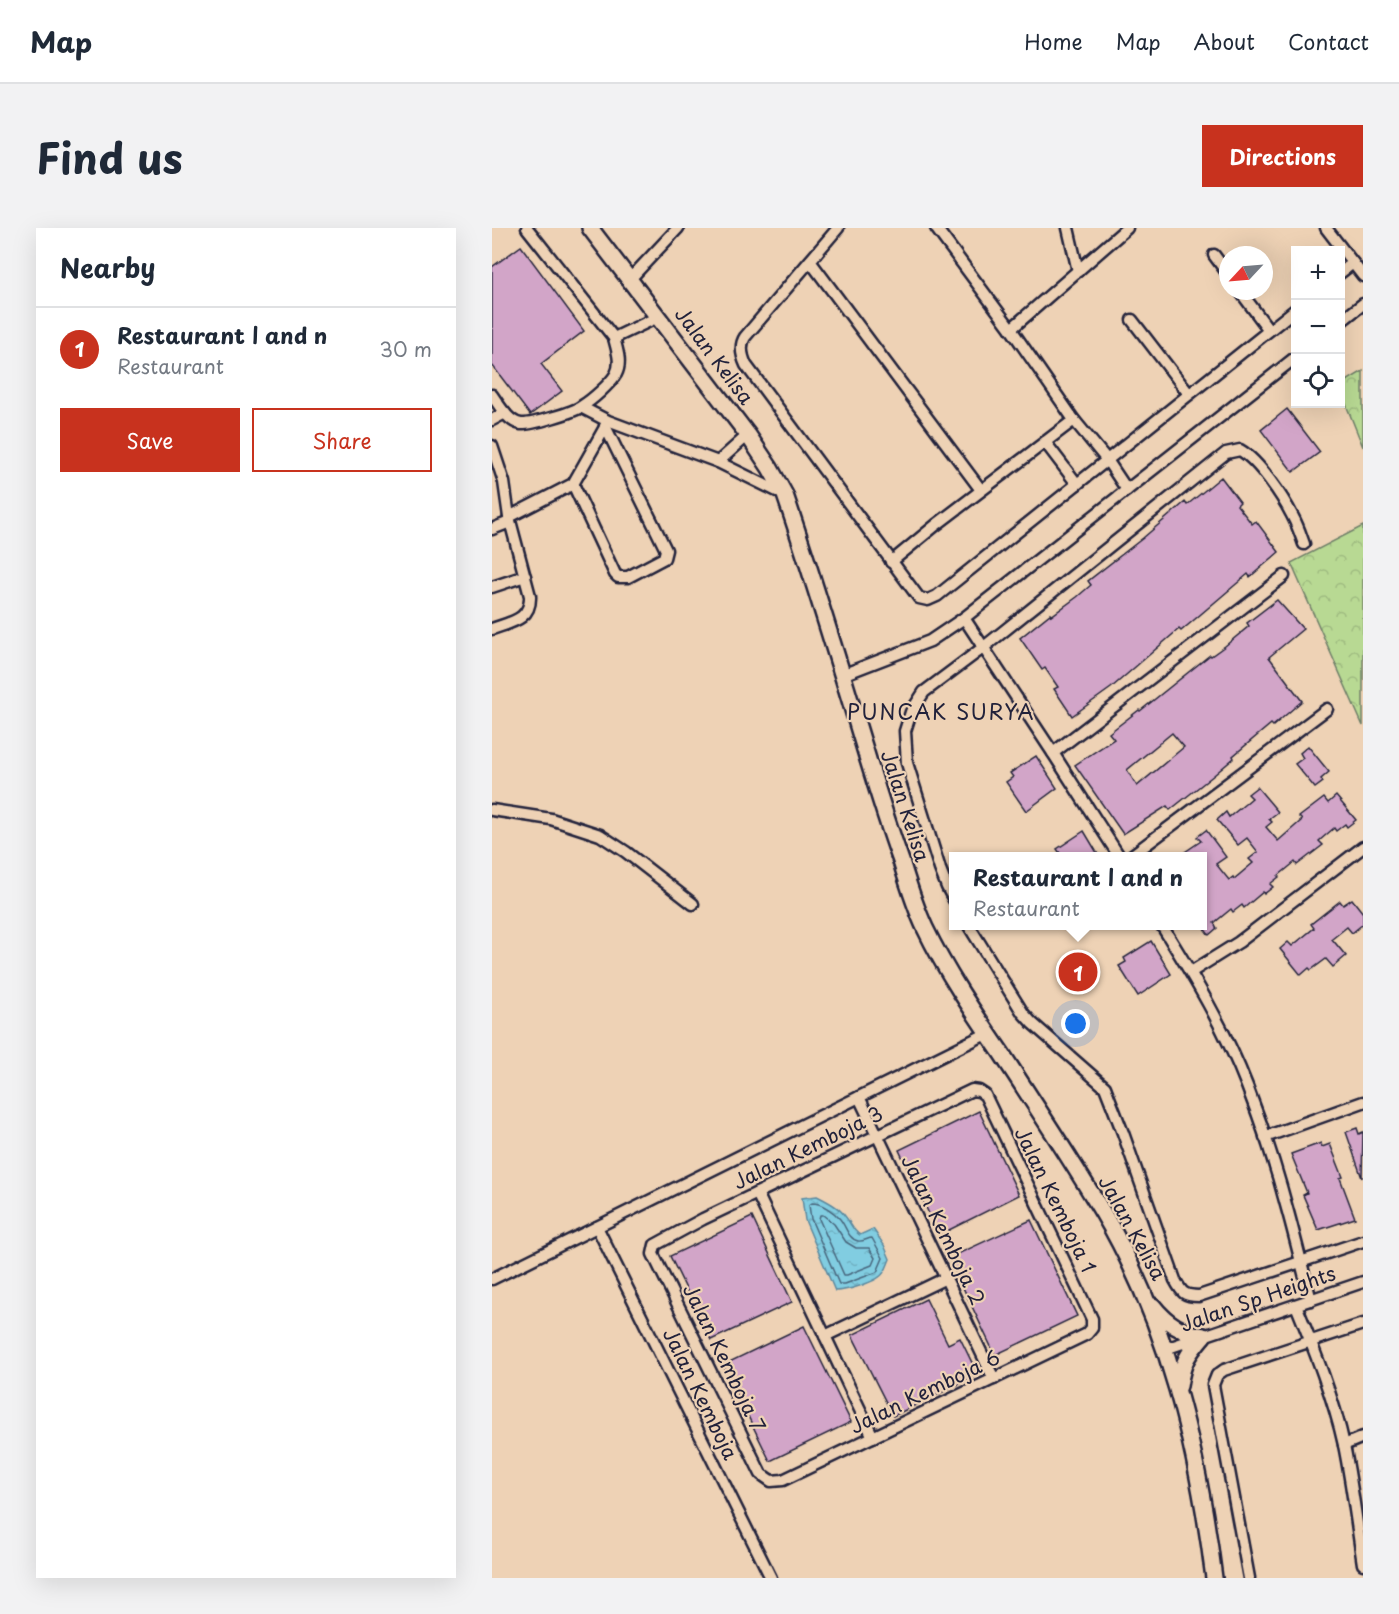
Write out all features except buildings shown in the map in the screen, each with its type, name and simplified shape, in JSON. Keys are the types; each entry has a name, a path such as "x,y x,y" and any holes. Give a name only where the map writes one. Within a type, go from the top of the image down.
{"main road":[{"name":"Jalan Kelisa","path":"590,228 748,435 770,468 784,495 917,910 938,953 1104,1214 1145,1296 1166,1349 1193,1448 1205,1508 1214,1578"},
{"path":"1145,1296 1172,1325 1193,1335 1203,1336"},
{"path":"1179,1392 1182,1368 1186,1358 1203,1336"}],"street":[{"path":"492,395 512,420 520,424 529,423 581,407 615,374 618,358 614,338 526,228"},
{"path":"629,280 678,228"},
{"path":"838,228 745,337 741,351 746,365 853,507 891,562 919,598 928,600 936,596 1291,313"},
{"path":"936,228 1127,490"},
{"path":"1068,228 1078,271"},
{"path":"1011,329 1127,228"},
{"path":"1326,228 1363,276"},
{"path":"1214,255 1219,262"},
{"path":"810,261 981,490"},
{"path":"1345,270 1353,263"},
{"path":"1247,300 1269,330"},
{"path":"1345,319 1363,304"},
{"path":"614,338 658,317"},
{"path":"1132,320 1189,394"},
{"path":"843,675 930,641 964,618 1291,361"},
{"path":"581,407 607,424 718,462 784,495"},
{"path":"492,420 505,413"},
{"path":"891,562 1074,420"},
{"path":"492,529 573,484 607,424"},
{"path":"573,484 618,577 628,577 664,558 666,550 607,424"},
{"path":"718,462 748,435"},
{"path":"1045,442 1077,484"},
{"path":"492,446 504,482 509,519 530,596 530,603 523,617 492,629"},
{"path":"949,890 943,878 907,763 905,730 911,712 924,692 984,647 1226,453 1240,450 1249,455 1282,499 1294,519 1304,544"},
{"path":"492,587 525,576"},
{"path":"1053,753 1284,576"},
{"path":"964,618 1116,852"},
{"path":"1136,852 1327,709"},
{"path":"492,810 551,819 600,835 626,852 693,904"},
{"path":"1191,972 1239,942 1363,847"},
{"path":"971,930 1023,1013 1105,1087 1181,1291 1189,1296 1198,1296 1363,1241"},
{"path":"1165,930 1191,972 1230,1046 1247,1086 1288,1211 1311,1300"},
{"path":"492,1279 988,1033"},
{"name":"Jalan Kemboja 3","path":"655,1245 703,1219 972,1090 979,1091"},
{"name":"Jalan Kemboja 1","path":"979,1091 985,1095 1050,1229 1092,1319 1092,1328"},
{"name":"Jalan Kemboja 2","path":"859,1097 994,1379"},
{"path":"1265,1137 1363,1102"},
{"path":"757,1193 873,1437"},
{"name":"Jalan Kemboja","path":"597,1227 771,1578"},
{"name":"Jalan Kemboja 7","path":"655,1245 653,1254 760,1474 771,1481"},
{"path":"825,1336 946,1278"},
{"name":"Jalan Sp Heights","path":"1166,1349 1363,1282"},
{"path":"1296,1305 1329,1393 1344,1445 1358,1504 1363,1564"},
{"path":"1249,1578 1213,1385 1217,1375 1224,1370 1363,1324"},
{"name":"Jalan Kemboja 6","path":"771,1481 783,1480 1087,1334 1092,1328"},
{"path":"1344,1445 1363,1437"}],"green space":[{"path":"1363,371 1363,447 1345,402 1345,382"},
{"path":"1363,526 1363,726 1291,563"}],"water":[{"path":"817,1196 840,1210 860,1235 873,1229 890,1259 881,1276 862,1285 835,1291 805,1220 802,1198"}],"place":[{"name":"Restaurant l and n","path":"1078,972"}],"district":[{"name":"PUNCAK SURYA","path":"941,713"}]}
